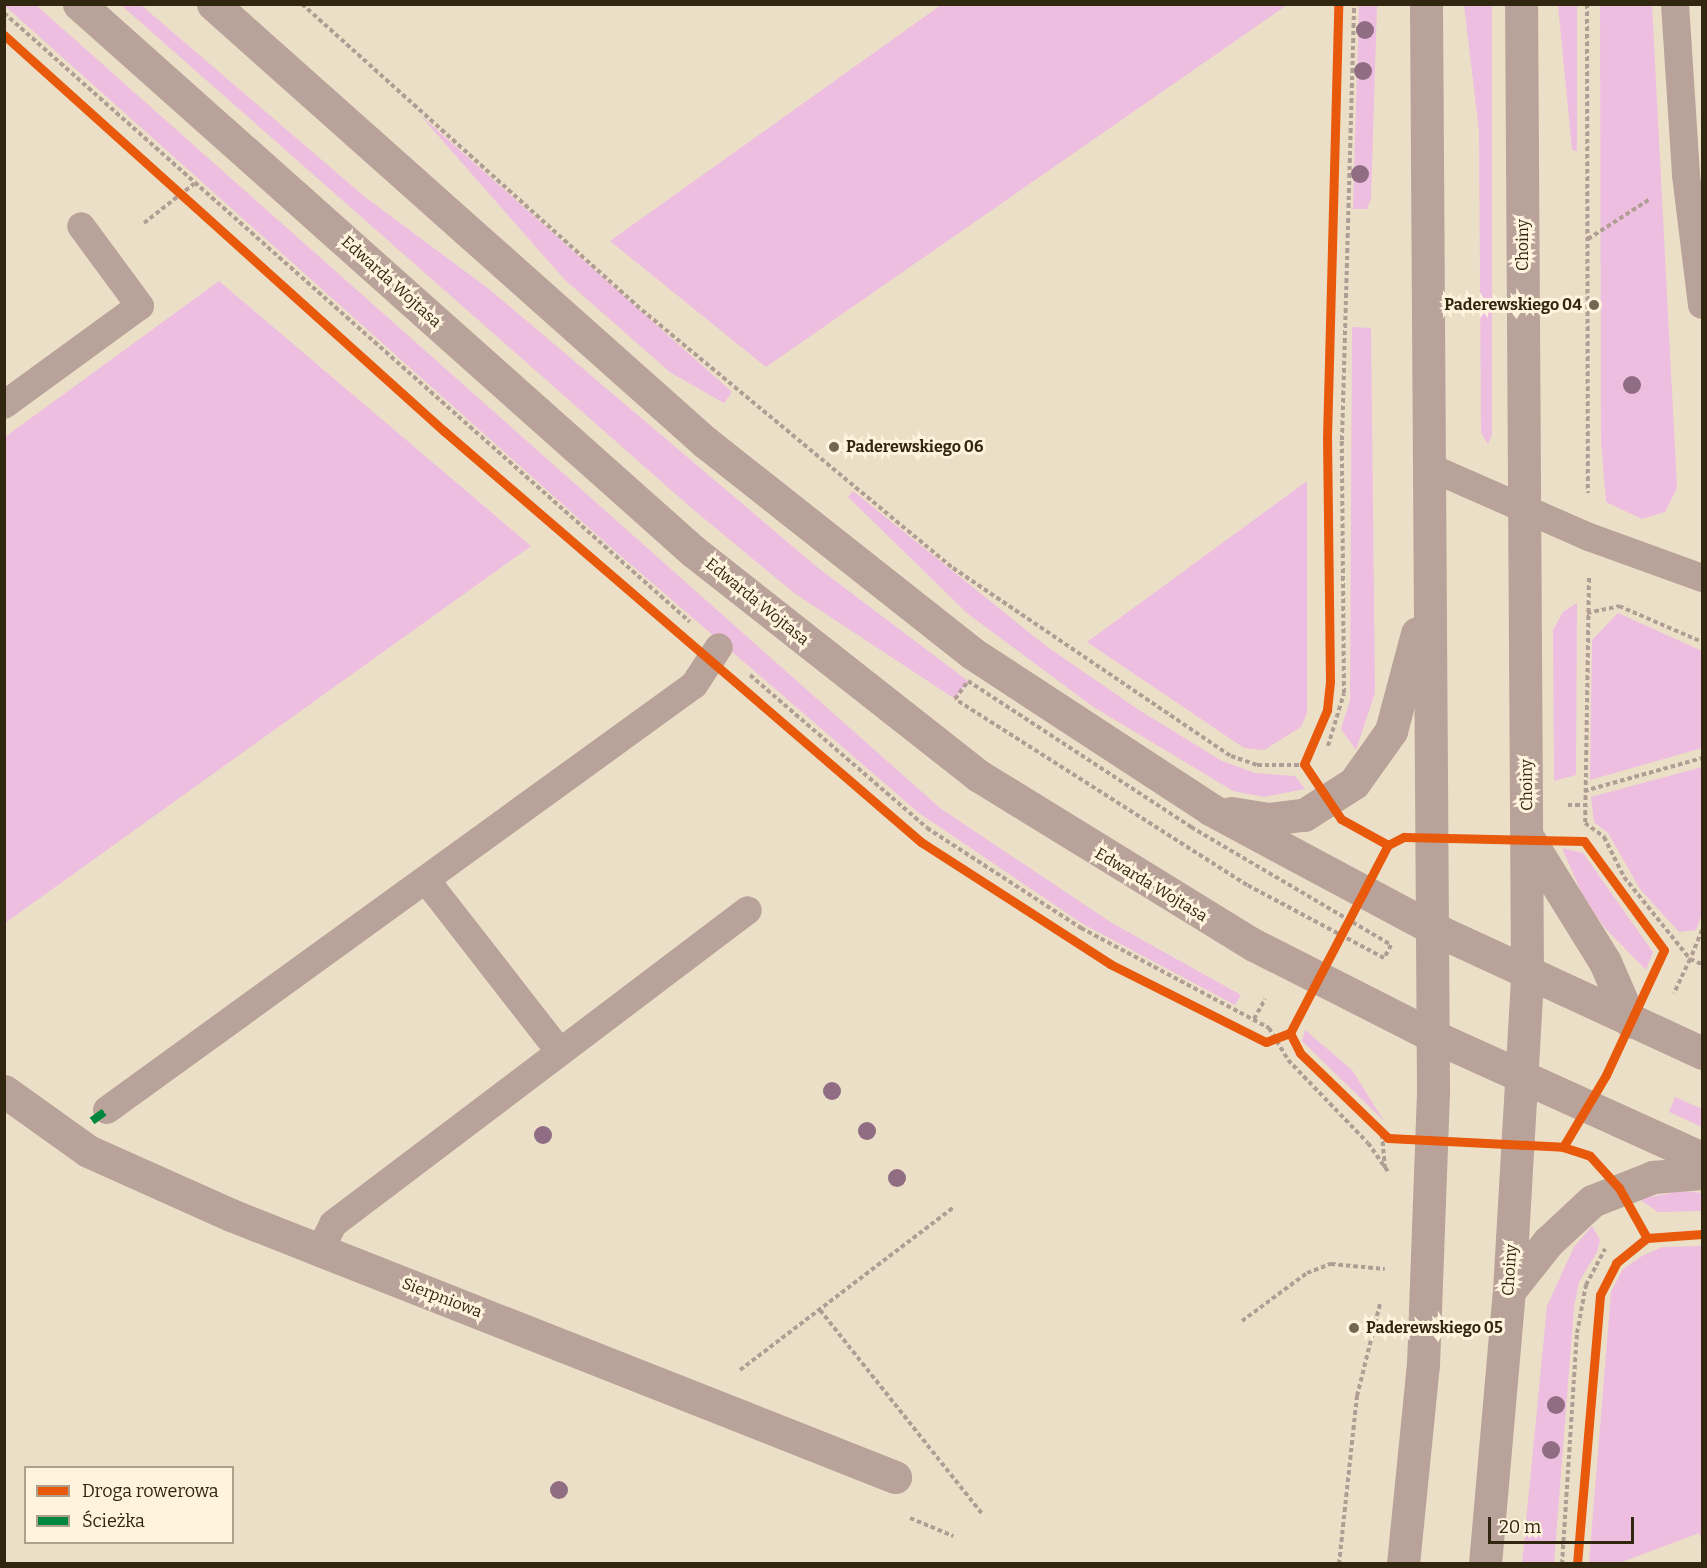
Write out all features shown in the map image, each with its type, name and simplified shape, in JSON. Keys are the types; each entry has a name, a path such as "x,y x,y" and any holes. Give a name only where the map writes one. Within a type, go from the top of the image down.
{"street":[{"name":"Edwarda Wojtasa","path":"79,4 616,484 813,648 1021,805 1206,919 1318,979 1433,1036 1702,1158"},
{"path":"213,4 783,508 972,653 1210,809 1432,928 1527,975 1702,1053"},
{"path":"1404,1563 1423,1365 1432,1142 1426,4"},
{"name":"Choiny","path":"1485,1563 1509,1291 1527,975 1528,838 1521,4"},
{"path":"1210,809 1269,819 1304,815 1329,803 1354,783 1390,731 1428,594"},
{"path":"1528,838 1605,962 1631,1022"},
{"name":"Sierpniowa","path":"4,1091 88,1151 320,1250 895,1477"},
{"path":"1509,1291 1548,1242 1592,1201 1653,1178 1702,1173"}],"lane":[{"path":"1675,4 1686,175 1702,305"},
{"path":"4,405 140,306 81,226"},
{"path":"1427,466 1589,537 1702,578"},
{"path":"106,1110 694,685 718,647"},
{"path":"426,880 560,1052"},
{"path":"320,1250 333,1224 748,910"}],"path":[{"path":"302,4 642,310 953,568 1231,756 1257,765 1305,760 1329,803"},
{"path":"1354,4 1343,405 1344,693 1326,744 1354,783"},
{"path":"1527,806 1584,805 1589,537 1587,4"},
{"path":"1588,240 1686,175"},
{"path":"144,223 196,183"},
{"path":"172,187 189,203"},
{"path":"1587,613 1619,606 1702,642"},
{"path":"1323,717 1329,695"},
{"path":"1584,791 1702,758"},
{"path":"1610,879 1616,888"},
{"path":"1266,1042 1290,1033 1365,893"},
{"path":"1702,930 1690,959 1702,964"},
{"path":"1370,1125 1382,1134 1432,1142"},
{"path":"1382,1134 1385,1183"},
{"path":"730,1373 745,1368 955,1206"},
{"path":"1562,1563 1577,1333 1586,1285 1611,1242"},
{"path":"1384,1279 1385,1258"},
{"path":"1242,1321 1307,1273 1331,1264 1385,1269"},
{"path":"1340,1563 1357,1396 1381,1299"},
{"path":"820,1310 982,1514"}],"shaded area":[{"path":"36,5 940,808 1112,923 1241,995 1235,1005 1083,924 919,813 614,550 5,6"},
{"path":"121,5 141,5 365,197 489,289 817,567 968,681 955,699 794,593 689,506"},
{"path":"941,5 1287,5 766,367 610,241"},
{"path":"1359,5 1377,5 1371,199 1367,209 1353,209"},
{"path":"1464,5 1492,5 1492,435 1488,444 1481,433 1479,131"},
{"path":"1558,5 1577,5 1577,151 1572,150"},
{"path":"1600,5 1652,5 1677,488 1665,512 1642,519 1606,502 1601,443"},
{"path":"419,114 732,392 724,403 671,373 564,279"},
{"path":"219,281 531,546 5,923 5,437"},
{"path":"1352,327 1371,328 1375,693 1356,750 1341,729 1350,700"},
{"path":"1307,481 1307,713 1301,727 1264,750 1244,748 1087,642"},
{"path":"853,491 1046,646 1139,710 1222,761 1255,773 1295,776 1305,789 1264,797 1233,791 1092,706 968,614 848,497"},
{"path":"1577,603 1576,775 1554,781 1553,630 1563,612"},
{"path":"1618,613 1702,651 1702,748 1590,780 1592,640"},
{"path":"1702,767 1702,914 1696,930 1679,932 1640,889 1608,833 1594,822 1591,797"},
{"path":"1562,848 1583,853 1653,952 1646,970 1604,927 1582,894"},
{"path":"1305,1030 1352,1070 1384,1121 1302,1041"},
{"path":"1675,1097 1702,1109 1702,1127 1669,1112"},
{"path":"1681,1191 1702,1193 1702,1211 1658,1212 1639,1199"},
{"path":"1592,1226 1600,1240 1597,1252 1579,1282 1574,1307 1554,1563 1522,1563 1547,1306 1574,1247"},
{"path":"1702,1246 1702,1542 1699,1533 1619,1563 1589,1563 1611,1292 1623,1269 1642,1256 1662,1247"}],"marked path":[{"path":"92,1121 107,1110"}],"cycle path":[{"path":"4,35 444,431 921,842 1110,964 1266,1042 1290,1033 1388,845 1341,819 1304,764 1327,710 1330,681 1327,438 1338,4"},
{"path":"1388,845 1404,837 1584,841 1664,950 1606,1075 1563,1147"},
{"path":"1290,1033 1300,1053 1388,1138 1563,1147 1590,1156 1619,1188 1647,1238"},
{"path":"1577,1564 1600,1295 1616,1263 1647,1238 1702,1234"}],"place":[{"name":"Paderewskiego 04","path":"1594,305"},
{"name":"Paderewskiego 06","path":"834,447"},
{"name":"Paderewskiego 05","path":"1354,1328"}]}
